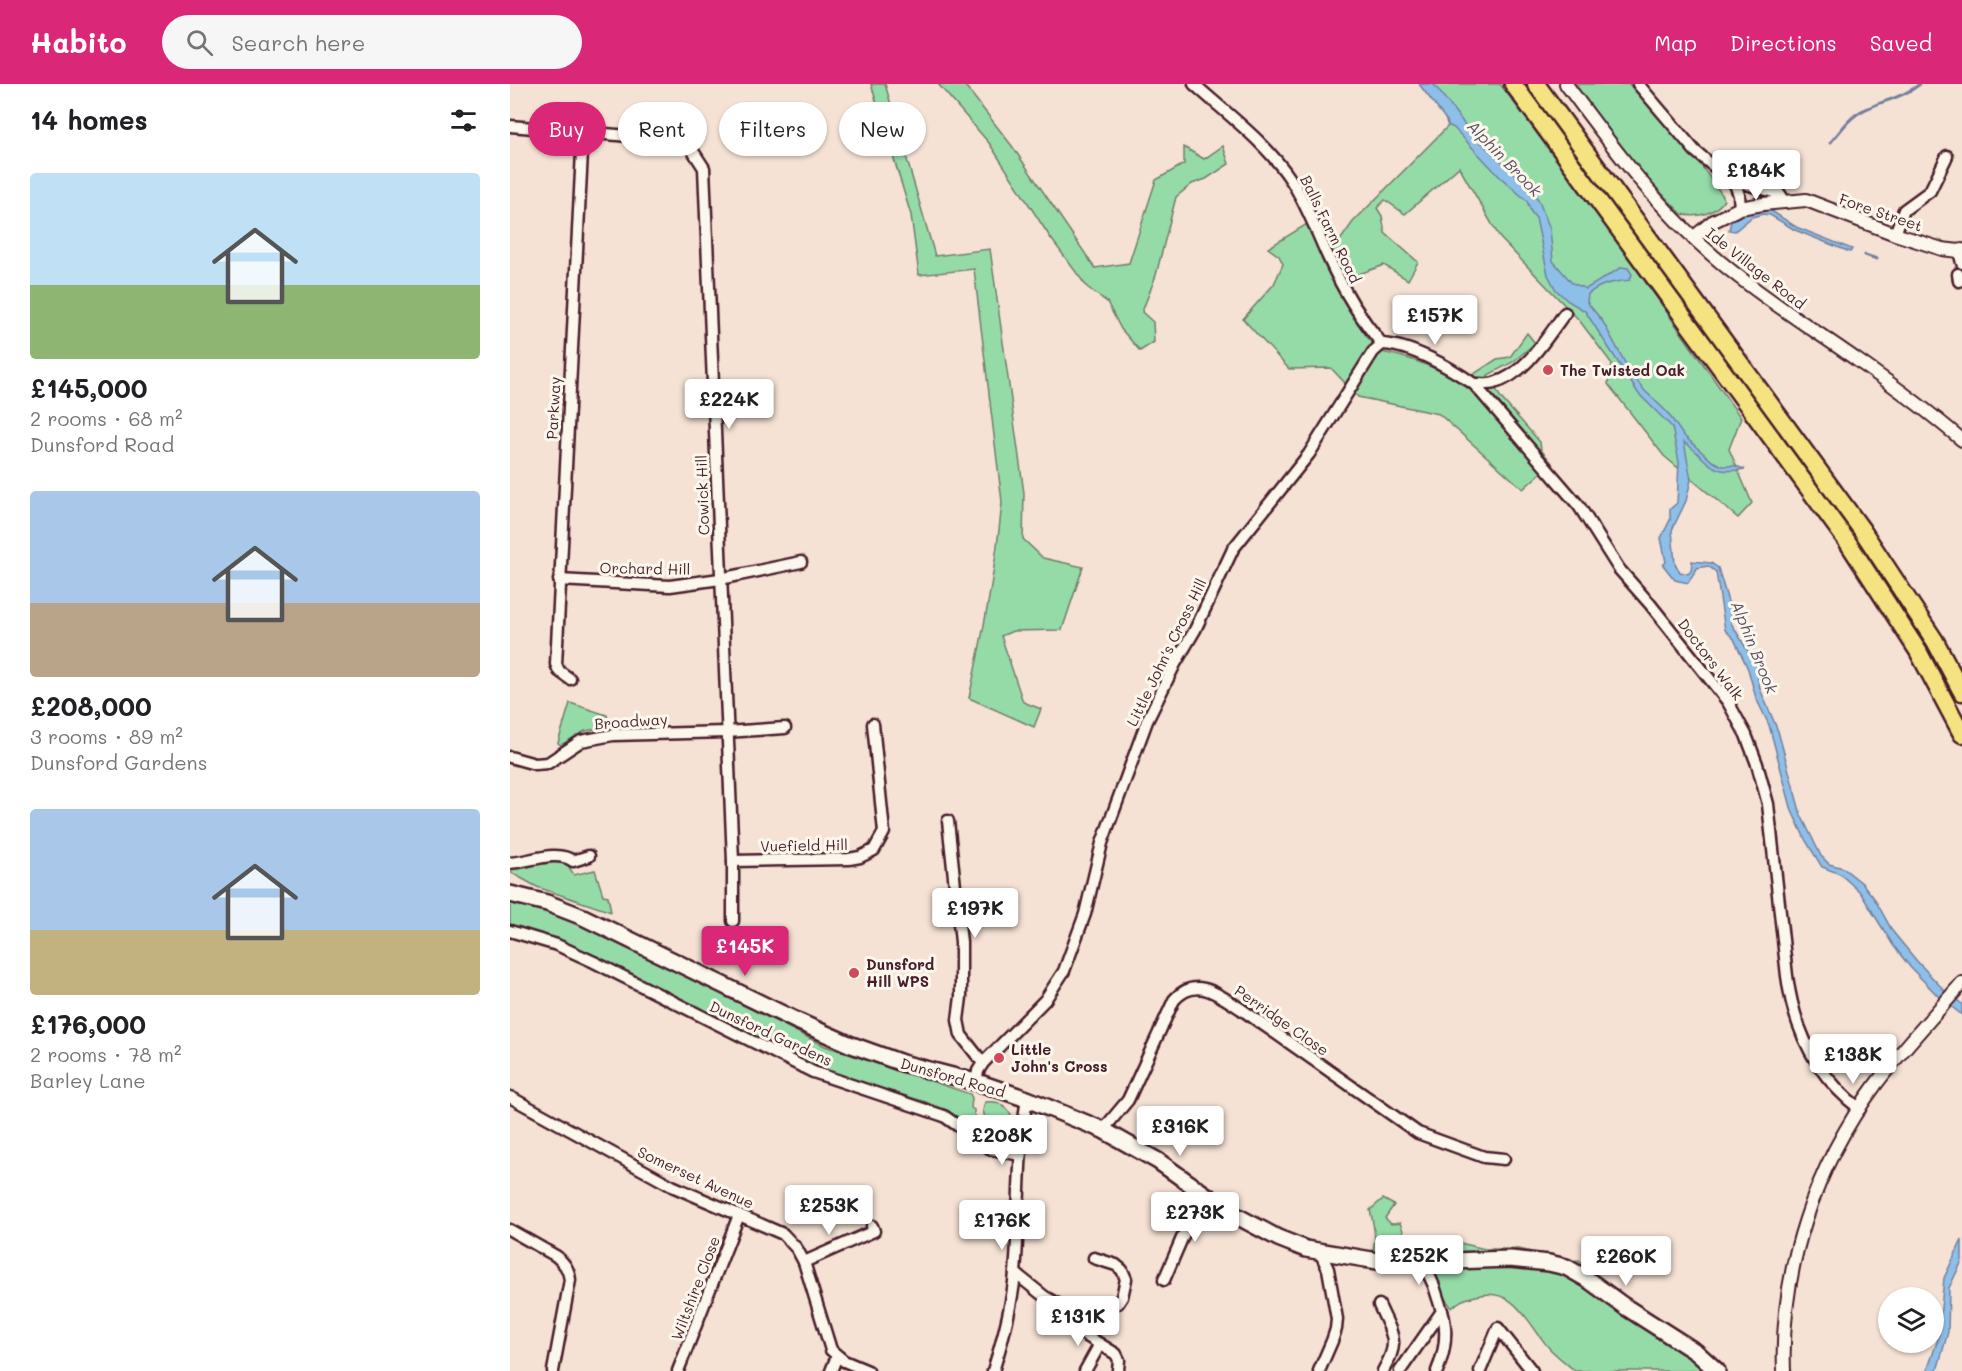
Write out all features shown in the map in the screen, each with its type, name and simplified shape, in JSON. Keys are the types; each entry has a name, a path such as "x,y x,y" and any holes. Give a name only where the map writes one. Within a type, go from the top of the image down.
{"highway":[{"path":"1513,84 1847,541 1918,651 1962,735"},
{"path":"1536,84 1862,530 1935,642 1962,692"}],"main road":[{"name":"Dunsford Road","path":"510,894 547,903 584,917 849,1044 902,1063 1027,1099 1103,1130 1158,1161 1201,1194 1231,1213 1278,1238 1320,1252 1378,1261 1510,1259 1566,1267 1696,1352 1717,1371"}],"street":[{"name":"Balls Farm Road","path":"1194,84 1261,143 1277,161 1301,198 1347,295 1382,344"},
{"name":"Ide Village Road","path":"1566,84 1625,162 1693,238 1768,299 1912,399 1962,440"},
{"path":"1638,84 1695,151 1735,184 1738,189 1740,208"},
{"name":"Cowick Hill","path":"510,126 528,127"},
{"name":"Cowick Hill","path":"606,134 677,140 690,147 704,168 733,861 733,921"},
{"name":"Parkway","path":"570,679 559,671 556,664 582,156"},
{"path":"1895,234 1904,210 1930,191 1947,156"},
{"path":"1735,184 1743,183 1780,194 1785,201"},
{"name":"Fore Street","path":"1693,238 1712,222 1740,208 1806,200 1895,234 1942,249 1960,264"},
{"path":"1474,384 1494,383 1521,369 1535,355 1565,313"},
{"path":"1382,344 1405,348 1456,372 1474,384 1489,401"},
{"name":"Little John's Cross Hill","path":"976,1083 978,1071 983,1063 1045,1000 1064,971 1085,914 1102,843 1148,721 1175,664 1195,630 1233,549 1309,454 1373,352 1382,344"},
{"path":"1489,401 1494,383"},
{"name":"Doctors Walk","path":"1489,401 1579,506 1619,569 1728,702 1746,735 1768,804 1790,1001 1816,1064 1837,1090 1860,1109"},
{"name":"Orchard Hill","path":"559,580 670,586 720,579 801,562"},
{"name":"Vuefield Hill","path":"733,861 849,859 860,857 874,850 884,831 870,745 873,724"},
{"name":"Broadway","path":"510,757 542,764 552,761 581,741 594,738 645,733 726,732 784,728"},
{"path":"948,821 961,942 961,997 958,1020 961,1035 983,1063"},
{"path":"510,863 558,856 566,856 573,861 589,856"},
{"name":"Dunsford Gardens","path":"510,931 557,945 594,962 813,1072 944,1116 991,1149 1020,1155"},
{"path":"1784,1371 1786,1311 1793,1266 1805,1221 1820,1181 1840,1141 1876,1085 1962,983"},
{"name":"Perridge Close","path":"1103,1130 1128,1100 1174,1000 1184,990 1204,988 1217,993 1241,1009 1418,1133 1484,1157 1504,1159"},
{"name":"Somerset Avenue","path":"510,1097 672,1186 783,1234 797,1249 804,1263 829,1346 837,1356"},
{"path":"993,1371 1010,1314 1015,1273 1020,1155 1027,1099"},
{"path":"1164,1280 1201,1194"},
{"name":"Wiltshire Close","path":"678,1371 739,1215"},
{"path":"510,1230 556,1256 569,1272 570,1280 553,1371"},
{"path":"804,1263 876,1233"},
{"path":"1319,1371 1334,1335 1337,1319 1328,1269 1320,1252"},
{"path":"1015,1273 1045,1297 1065,1308 1093,1312 1118,1303 1122,1297 1126,1279 1122,1270 1116,1265 1094,1258"},
{"path":"1423,1262 1434,1286 1446,1332 1437,1371"},
{"path":"1379,1305 1392,1335 1394,1349 1383,1371"},
{"path":"1400,1371 1442,1311"},
{"path":"1054,1316 1118,1356 1118,1370"},
{"path":"1479,1371 1498,1328 1532,1371"},
{"path":"1085,1371 1100,1344"},
{"path":"831,1371 837,1356 868,1371"}],"green space":[{"path":"871,84 885,84 890,102 876,102"},
{"path":"938,84 963,84 967,88 1012,146 1095,268 1129,263 1156,180 1184,164 1184,147 1204,159 1223,146 1229,164 1206,179 1192,184 1176,197 1156,275 1142,312 1153,322 1154,342 1140,351 1121,329 1107,302 1087,287 1050,237 989,143"},
{"path":"1432,84 1500,84 1607,227 1741,418 1729,449 1752,503 1738,518 1664,456 1608,384 1612,364 1579,320 1500,238 1459,167 1405,214 1385,200 1377,208 1382,216 1385,233 1418,262 1408,280 1384,265 1345,279 1362,326 1381,352 1423,364 1462,382 1497,359 1510,357 1527,333 1535,343 1513,362 1488,375 1501,398 1540,442 1541,450 1552,463 1523,489 1439,414 1358,397 1331,368 1289,369 1243,319 1274,284 1283,264 1279,256 1268,248 1307,224 1320,249 1334,249 1353,222 1448,126"},
{"path":"1575,84 1629,84 1698,161 1723,196 1724,200 1720,205 1705,214 1693,216 1682,214 1630,161 1572,86"},
{"path":"893,156 906,156 935,256 990,249 1024,493 1023,539 1043,558 1083,567 1062,630 1013,631 1001,636 1023,702 1041,709 1034,727 969,698 988,600 1002,502 974,269 919,275 911,215"},
{"path":"570,703 607,715 609,727 585,731 561,745 558,743"},
{"path":"555,862 567,864 574,875 595,870 603,895 608,896 611,912 537,887 510,872 510,869"},
{"path":"510,900 563,916 659,959 727,997 825,1046 970,1094 971,1108 985,1131 1012,1137 1013,1146 1009,1149 988,1143 972,1128 926,1102 829,1073 794,1059 538,934 510,925"},
{"path":"985,1102 1000,1104 1011,1114 1008,1127 997,1129 986,1123 983,1110"},
{"path":"1383,1199 1394,1205 1385,1218 1391,1224 1400,1223 1407,1241 1413,1242 1435,1237 1485,1249 1519,1249 1569,1261 1579,1260 1709,1371 1575,1371 1550,1349 1520,1309 1501,1296 1490,1294 1476,1296 1460,1301 1452,1308 1442,1295 1435,1270 1365,1269 1375,1240 1370,1210"}],"water":[{"path":"1419,84 1433,84 1472,134 1538,199 1550,229 1553,261 1572,283 1586,289 1622,267 1628,268 1632,274 1630,280 1608,284 1593,290 1588,294 1587,302 1603,322 1629,370 1644,390 1667,412 1683,435 1712,461 1722,466 1745,469 1733,471 1716,468 1684,442 1691,480 1686,501 1672,530 1675,564 1680,572 1688,574 1691,571 1692,561 1711,563 1718,568 1732,615 1731,623 1756,664 1760,689 1778,731 1801,815 1821,856 1829,864 1843,868 1862,883 1874,898 1893,932 1916,960 1943,989 1962,1004 1962,1015 1937,995 1910,967 1893,945 1860,892 1840,874 1822,867 1806,841 1792,811 1769,725 1756,698 1748,669 1734,639 1725,630 1716,572 1708,566 1697,568 1688,583 1675,580 1663,565 1666,562 1661,538 1670,520 1670,509 1677,503 1679,462 1672,427 1638,393 1585,311 1568,301 1556,290 1548,275 1536,218 1527,201 1499,176 1454,128 1448,125"},
{"path":"1770,210 1796,227 1852,249 1850,252 1795,230 1770,215 1752,217 1735,231 1729,230 1731,221 1737,214"},
{"path":"1962,1240 1962,1261 1949,1288 1948,1332 1944,1346 1943,1287 1944,1278"},
{"path":"1933,1353 1942,1353 1937,1371 1927,1371"}],"waterway":[{"path":"1830,143 1859,113 1920,84"},
{"path":"1865,255 1877,259"}],"place":[{"name":"The Twisted Oak","path":"1548,370"},
{"name":"Dunsford Hill WPS","path":"854,973"},
{"name":"Little John's Cross","path":"999,1058"}],"water label":[{"name":"Alphin Brook","path":"1505,158"},
{"name":"Alphin Brook","path":"1755,647"}]}
